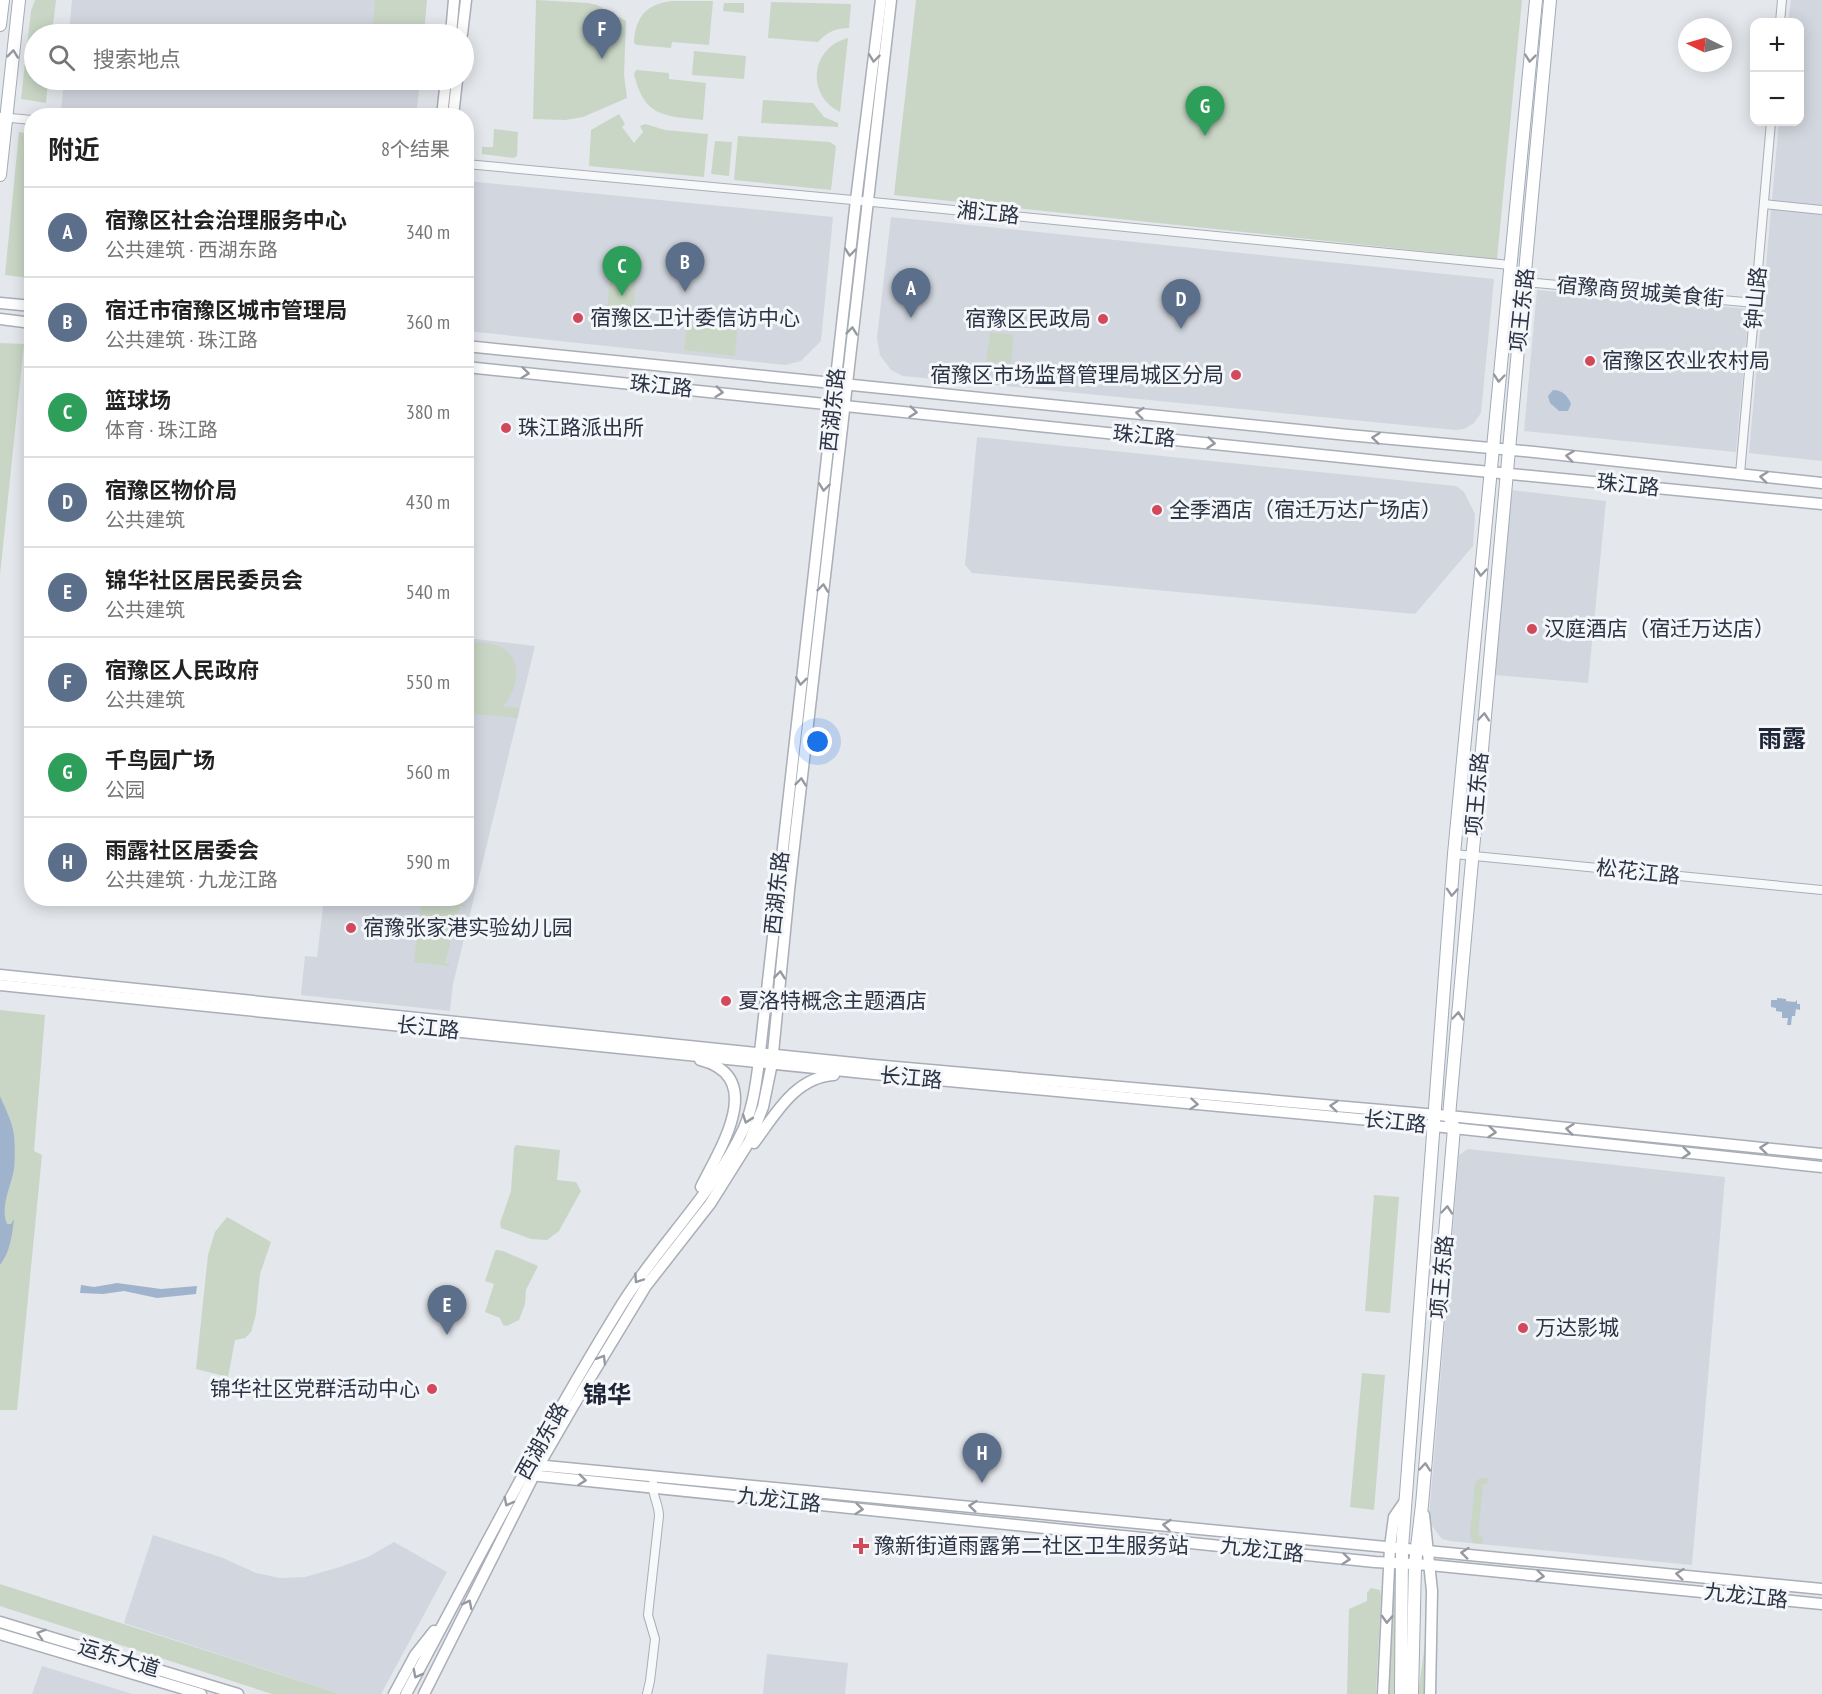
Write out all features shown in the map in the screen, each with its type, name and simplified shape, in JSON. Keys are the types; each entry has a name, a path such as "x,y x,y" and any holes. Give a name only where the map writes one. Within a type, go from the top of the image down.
{"main road":[{"path":"0,25 3,0"},
{"path":"0,175 3,117 19,0"},
{"name":"项王东路","path":"1401,1694 1401,1586 1395,1563 1396,1547 1405,1501 1455,851 1536,0"},
{"name":"项王东路","path":"1412,1694 1415,1564 1423,1549 1422,1505 1454,1128 1449,1116 1550,0"}],"street":[{"path":"452,24 454,0"},
{"path":"463,24 466,0"},
{"name":"西湖东路","path":"534,1465 641,1294 710,1204 749,1142 763,1107 772,1059 881,0"},
{"name":"西湖东路","path":"861,201 891,0"},
{"path":"1780,18 1782,0"},
{"path":"443,108 445,90"},
{"path":"454,108 456,90"},
{"path":"3,117 24,119"},
{"name":"钟山路","path":"1740,474 1771,126"},
{"name":"湘江路","path":"474,165 1510,265"},
{"path":"1764,204 1822,210"},
{"name":"宿豫商贸城美食街","path":"1526,282 1755,303"},
{"path":"0,303 24,305"},
{"path":"0,320 24,322"},
{"name":"珠江路","path":"474,345 1822,483"},
{"name":"珠江路","path":"474,368 1428,466 1822,504"},
{"name":"西湖东路","path":"424,1694 561,1405 647,1266 704,1194 743,1128 754,1097 839,404"},
{"name":"松花江路","path":"1455,851 1822,890"},
{"name":"松花江路","path":"1472,853 1822,885"},
{"name":"长江路","path":"0,975 759,1057 864,1073 1435,1121 1449,1116 1822,1154"},
{"name":"长江路","path":"0,985 662,1052 759,1057"},
{"path":"662,1052 716,1066 731,1082 735,1098 732,1123 687,1216"},
{"name":"长江路","path":"772,1059 1435,1121 1454,1128 1822,1167"},
{"path":"710,1204 784,1102 800,1087 822,1076 864,1073"},
{"name":"九龙江路","path":"534,1465 1822,1589"},
{"name":"西湖东路","path":"406,1694 452,1607 529,1475"},
{"name":"九龙江路","path":"529,1475 1822,1604"},
{"path":"647,1694 655,1639 648,1615 659,1516 653,1487 654,1476"},
{"path":"1423,1549 1430,1565 1432,1591 1430,1694"},
{"path":"1383,1694 1395,1563"},
{"path":"394,1694 415,1655 452,1607"},
{"name":"运东大道","path":"0,1622 238,1694"},
{"name":"运东大道","path":"0,1634 201,1694"}],"shaded area":[{"path":"72,0 418,0 416,24 70,24"},
{"path":"1791,0 1822,0 1822,461 1749,453 1779,126 1804,126 1804,18 1789,18"},
{"path":"63,90 419,90 417,108 61,108"},
{"path":"474,182 833,217 821,341 801,361 785,365 474,332"},
{"path":"891,217 1494,279 1481,413 1474,423 1464,429 1455,430 903,376 891,370 880,355 877,338"},
{"path":"1537,290 1749,309 1736,452 1524,431"},
{"path":"977,437 1456,486 1464,492 1475,514 1473,546 1415,614 972,573 965,565"},
{"path":"1511,490 1606,501 1588,683 1495,675"},
{"path":"474,639 535,646 474,897"},
{"path":"323,906 472,906 453,984 450,1011 301,995 305,956 317,957"},
{"path":"1468,1149 1725,1177 1692,1565 1450,1541 1442,1539 1431,1525 1429,1517 1459,1155"},
{"path":"153,1535 223,1558 256,1573 280,1578 305,1577 340,1567 368,1557 394,1542 447,1572 381,1694 340,1694 124,1623"},
{"path":"767,1654 848,1663 845,1694 763,1694"},
{"path":"42,1666 132,1694 32,1694"}],"green space":[{"path":"35,0 56,0 53,24 30,24"},
{"path":"375,0 427,0 425,24 373,24"},
{"path":"536,0 597,5 626,21 624,75 627,98 583,117 565,120 533,119"},
{"path":"916,0 1522,0 1497,259 894,195"},
{"path":"673,1 713,1 709,45 672,42 671,48 634,43 637,26 644,13 656,5"},
{"path":"771,2 849,4 851,5 849,28 832,31 818,42 768,38"},
{"path":"724,3 744,3 744,13 723,11"},
{"path":"848,38 840,112 821,95 817,83 817,72 826,51 836,43"},
{"path":"694,51 746,56 744,79 692,75"},
{"path":"636,70 669,73 669,79 706,83 703,120 658,112 644,99 638,88 634,74"},
{"path":"24,73 24,90 47,90 46,103 21,99"},
{"path":"763,100 813,103 824,117 838,123 838,127 761,123"},
{"path":"619,114 625,124 622,127 634,143 643,132 640,126 645,124 665,130 708,134 704,177 589,166 591,130"},
{"path":"494,129 518,132 517,156 514,158 482,154 482,147 493,147"},
{"path":"19,132 24,133 24,277 5,275"},
{"path":"738,136 830,142 836,146 831,190 734,180"},
{"path":"715,141 732,142 729,176 711,174"},
{"path":"610,275 636,277 633,317 607,314"},
{"path":"687,325 737,330 735,356 684,350"},
{"path":"990,332 1014,335 1011,364 986,361"},
{"path":"0,343 24,344 0,575"},
{"path":"474,642 496,645 512,656 516,672 515,681 513,690 503,706 519,708 518,718 474,714"},
{"path":"421,906 460,906 445,963 450,964 449,966 414,962"},
{"path":"0,1010 45,1015 34,1151 42,1155 17,1410 0,1410"},
{"path":"516,1145 560,1150 557,1180 576,1182 581,1191 559,1231 547,1240 531,1239 501,1228 500,1223 511,1191"},
{"path":"1374,1195 1399,1197 1390,1313 1365,1311"},
{"path":"227,1217 271,1242 260,1274 256,1314 251,1332 245,1338 235,1340 228,1377 196,1369 208,1255 215,1232"},
{"path":"497,1250 538,1266 526,1290 525,1304 519,1320 507,1326 503,1325 500,1318 485,1312 494,1284 485,1281"},
{"path":"1362,1373 1385,1375 1374,1510 1350,1507"},
{"path":"1480,1478 1488,1478 1487,1484 1483,1484 1478,1536 1483,1537 1482,1544 1473,1543 1470,1536 1475,1483"},
{"path":"0,1584 340,1694 272,1694 0,1606"},
{"path":"1371,1588 1380,1590 1381,1596 1376,1694 1347,1694 1349,1609 1367,1601 1367,1593"},
{"path":"1395,1590 1396,1694 1389,1694 1392,1591"},
{"path":"1425,1644 1427,1694 1418,1694"}],"water":[{"path":"1553,390 1562,392 1568,398 1571,404 1568,411 1559,411 1550,403 1548,396"},
{"path":"1777,998 1795,1002 1797,1000 1797,1004 1800,1004 1800,1010 1796,1009 1795,1016 1792,1016 1791,1025 1787,1025 1788,1018 1782,1018 1782,1012 1771,1007 1771,1000 1777,1000"},
{"path":"0,1096 12,1126 15,1152 14,1169 5,1210 7,1224 11,1224 14,1219 8,1249 0,1265"},
{"path":"117,1283 161,1289 197,1286 196,1294 157,1298 124,1291 103,1294 80,1293 81,1285 94,1287"}],"place":[{"name":"宿豫区人民政府","path":"602,59"},
{"name":"千鸟园广场","path":"1205,136"},
{"name":"宿迁市宿豫区城市管理局","path":"685,292"},
{"name":"篮球场","path":"622,296"},
{"name":"宿豫区卫计委信访中心","path":"578,318"},
{"name":"宿豫区社会治理服务中心","path":"911,318"},
{"name":"宿豫区民政局","path":"1103,319"},
{"name":"宿豫区物价局","path":"1181,329"},
{"name":"宿豫区农业农村局","path":"1590,361"},
{"name":"宿豫区市场监督管理局城区分局","path":"1236,375"},
{"name":"珠江路派出所","path":"506,428"},
{"name":"全季酒店（宿迁万达广场店）","path":"1157,510"},
{"name":"汉庭酒店（宿迁万达店）","path":"1532,629"},
{"name":"宿豫张家港实验幼儿园","path":"351,928"},
{"name":"夏洛特概念主题酒店","path":"726,1001"},
{"name":"万达影城","path":"1523,1328"},
{"name":"锦华社区居民委员会","path":"447,1335"},
{"name":"锦华社区党群活动中心","path":"432,1389"},
{"name":"雨露社区居委会","path":"982,1483"},
{"name":"豫新街道雨露第二社区卫生服务站","path":"861,1546"}],"district":[{"name":"雨露","path":"1782,739"},
{"name":"锦华","path":"607,1395"}]}
